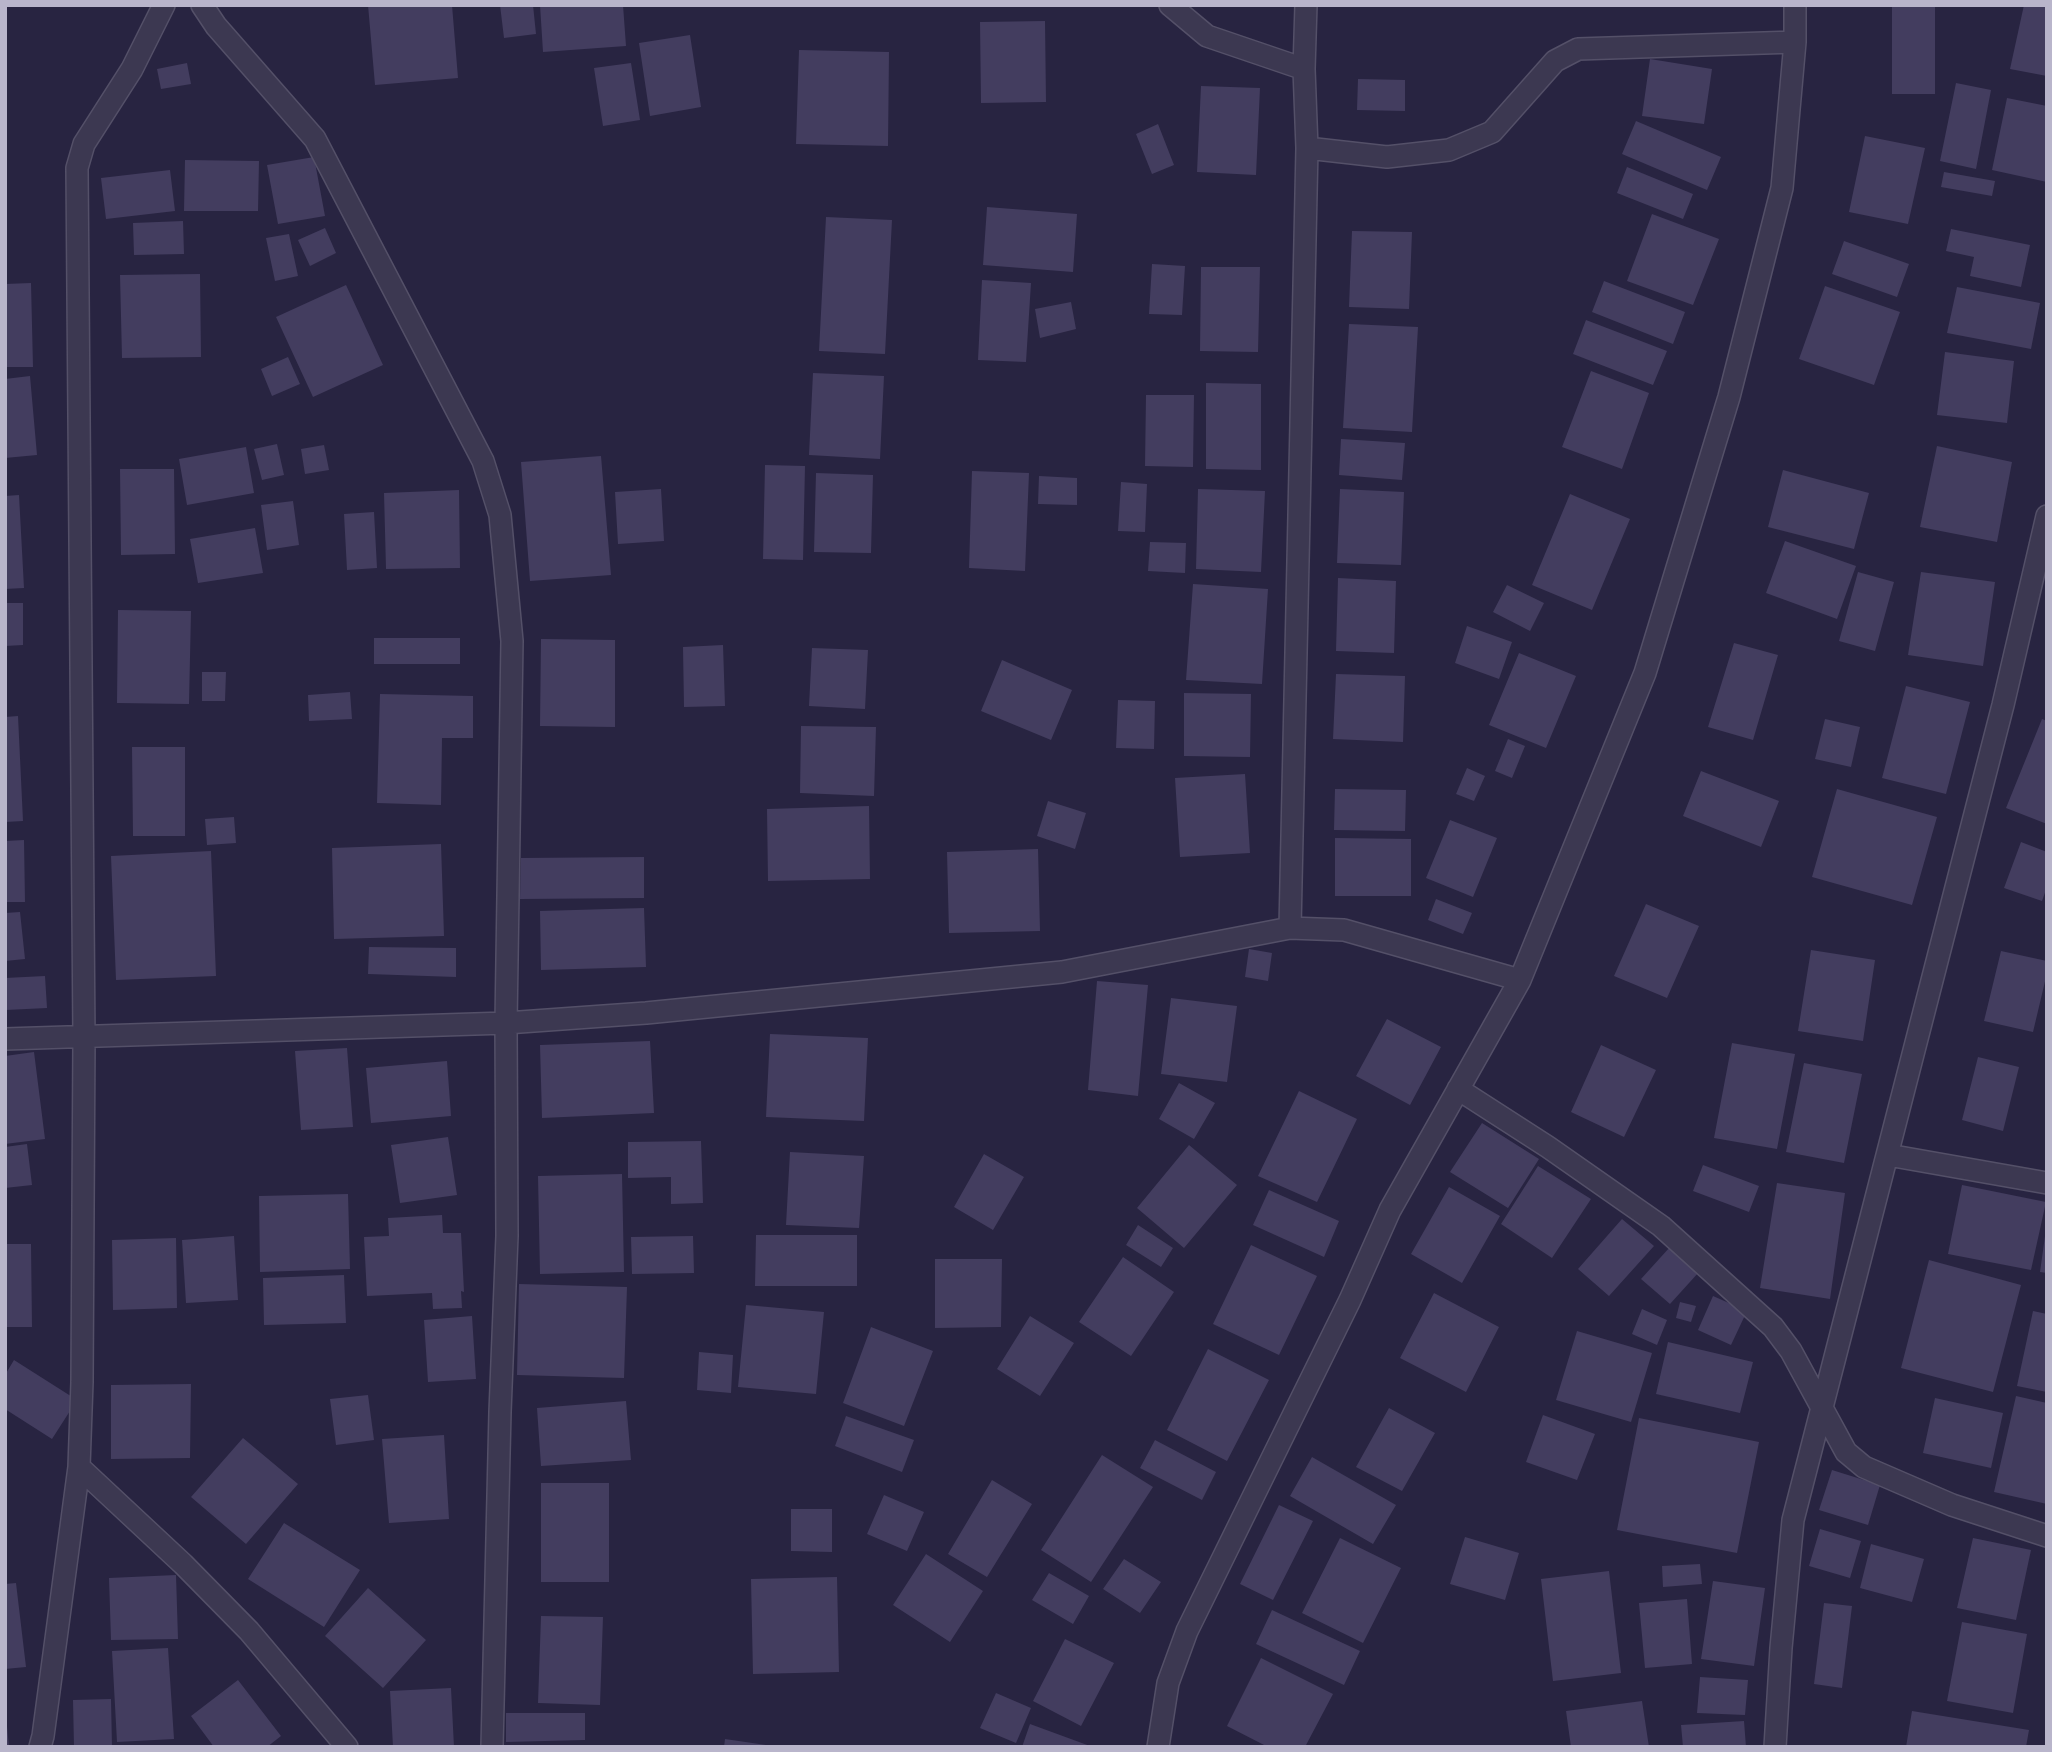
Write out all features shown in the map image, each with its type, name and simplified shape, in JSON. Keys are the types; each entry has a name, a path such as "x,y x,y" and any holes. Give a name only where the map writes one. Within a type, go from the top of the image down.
{"street":[{"path":"40,1747 79,1467 82,1381 83,1037 77,168 84,144 132,69 164,5"},
{"path":"202,5 216,26 315,139 483,461 500,515 512,641 506,1023 508,1237 499,1412 492,1747"},
{"path":"1170,5 1207,36 1304,69"},
{"path":"1290,928 1307,148 1304,69 1306,5"},
{"path":"1157,1747 1168,1683 1187,1631 1350,1300 1390,1210 1520,979 1645,673 1729,397 1782,188 1795,42 1795,5"},
{"path":"1307,148 1387,157 1449,150 1492,132 1555,61 1578,49 1795,42"},
{"path":"1775,1747 1793,1520 2003,705 2047,516"},
{"path":"5,1039 506,1023 646,1013 1062,972 1290,928 1344,930 1520,979"},
{"path":"1458,1090 1548,1147 1661,1226 1773,1327 1791,1351 1846,1452 1864,1467 1952,1505 2047,1536"},
{"path":"1888,1155 2047,1183"},
{"path":"79,1467 183,1564 248,1631 346,1747"}],"building":[{"path":"368,5 452,5 458,78 375,85"},
{"path":"500,5 533,5 536,34 504,38"},
{"path":"540,5 623,5 626,46 543,52"},
{"path":"1892,5 1935,5 1935,94 1892,94"},
{"path":"2024,5 2047,5 2047,76 2010,69"},
{"path":"1045,21 1046,102 981,103 980,22"},
{"path":"690,35 701,107 650,116 639,43"},
{"path":"799,50 889,52 888,146 796,144"},
{"path":"1650,59 1712,69 1704,124 1642,116"},
{"path":"187,63 191,84 161,89 157,69"},
{"path":"631,63 640,120 603,126 594,68"},
{"path":"1358,79 1405,80 1405,111 1357,110"},
{"path":"1956,83 1991,90 1976,169 1940,161"},
{"path":"1201,86 1260,88 1256,175 1197,172"},
{"path":"2007,98 2047,106 2047,182 1992,170"},
{"path":"1636,121 1721,157 1707,190 1622,154"},
{"path":"1158,124 1174,165 1152,174 1136,134"},
{"path":"1865,136 1925,148 1908,224 1849,212"},
{"path":"314,157 325,216 278,224 267,165"},
{"path":"185,160 259,161 258,211 184,211"},
{"path":"1627,167 1693,194 1683,219 1617,193"},
{"path":"170,170 175,211 106,219 101,178"},
{"path":"1944,172 1995,181 1992,196 1941,187"},
{"path":"987,207 1077,214 1073,272 983,265"},
{"path":"1652,214 1719,239 1693,305 1627,281"},
{"path":"826,217 892,220 885,354 819,351"},
{"path":"183,221 184,254 134,255 133,223"},
{"path":"325,228 336,253 310,266 298,240"},
{"path":"1951,229 2030,245 2021,287 1970,276 1974,257 1946,251"},
{"path":"1352,231 1412,232 1409,309 1349,307"},
{"path":"289,234 298,276 275,281 266,238"},
{"path":"1844,241 1909,264 1897,297 1832,274"},
{"path":"1152,264 1185,266 1182,315 1149,314"},
{"path":"1201,267 1260,267 1258,352 1200,351"},
{"path":"200,274 201,357 122,358 120,275"},
{"path":"982,280 1031,283 1026,362 978,360"},
{"path":"1604,281 1685,312 1673,344 1592,312"},
{"path":"31,283 33,367 5,367 5,284"},
{"path":"346,285 383,365 313,397 276,317"},
{"path":"1825,286 1900,312 1874,385 1799,359"},
{"path":"1957,287 2040,303 2031,349 1947,333"},
{"path":"1071,302 1076,329 1040,338 1035,309"},
{"path":"1586,320 1667,351 1653,385 1573,354"},
{"path":"1349,324 1418,327 1412,432 1343,428"},
{"path":"1945,352 2014,361 2007,423 1937,415"},
{"path":"288,357 300,384 272,396 261,369"},
{"path":"1591,371 1649,393 1622,469 1562,447"},
{"path":"813,373 884,376 880,459 809,455"},
{"path":"30,376 37,455 5,458 5,379"},
{"path":"1206,383 1261,384 1261,470 1206,469"},
{"path":"1146,395 1194,395 1193,467 1145,466"},
{"path":"1341,439 1405,443 1402,480 1339,475"},
{"path":"277,444 284,475 262,480 254,449"},
{"path":"324,445 329,470 305,474 301,449"},
{"path":"1937,446 2012,462 1997,542 1920,527"},
{"path":"246,447 254,493 187,505 179,459"},
{"path":"601,456 611,575 530,581 521,462"},
{"path":"765,465 805,466 803,560 763,559"},
{"path":"120,469 174,469 175,554 121,555"},
{"path":"1783,470 1869,493 1854,549 1768,527"},
{"path":"972,471 1029,473 1025,571 969,568"},
{"path":"816,473 873,475 871,553 814,552"},
{"path":"1039,476 1077,478 1077,505 1038,504"},
{"path":"1121,482 1147,484 1145,532 1118,531"},
{"path":"661,489 664,541 618,544 615,492"},
{"path":"1198,489 1265,491 1261,572 1196,569"},
{"path":"1340,489 1404,492 1401,565 1337,563"},
{"path":"459,490 460,568 386,569 384,493"},
{"path":"1570,494 1630,519 1592,610 1532,585"},
{"path":"19,495 24,588 5,589 5,496"},
{"path":"293,501 299,545 267,550 261,505"},
{"path":"374,512 377,568 347,570 344,514"},
{"path":"255,528 263,573 198,583 190,539"},
{"path":"1785,541 1856,566 1837,619 1766,593"},
{"path":"1150,542 1186,543 1185,573 1148,571"},
{"path":"1858,572 1894,582 1875,651 1839,641"},
{"path":"1921,572 1995,582 1983,666 1908,655"},
{"path":"1338,578 1396,581 1394,653 1336,651"},
{"path":"1193,584 1268,589 1262,684 1186,680"},
{"path":"1507,585 1544,603 1530,631 1493,612"},
{"path":"5,603 23,603 23,645 5,646"},
{"path":"118,610 191,611 189,704 117,703"},
{"path":"1467,626 1512,642 1499,679 1455,663"},
{"path":"374,638 460,638 460,664 374,664"},
{"path":"541,639 615,640 615,727 540,726"},
{"path":"1734,643 1778,655 1753,740 1708,727"},
{"path":"723,645 725,706 684,707 683,647"},
{"path":"812,648 868,650 865,709 809,706"},
{"path":"1519,653 1576,676 1546,748 1489,725"},
{"path":"1002,660 1072,690 1051,740 981,711"},
{"path":"202,672 226,672 225,701 202,701"},
{"path":"1336,674 1405,676 1403,742 1333,739"},
{"path":"1906,686 1970,702 1946,794 1882,778"},
{"path":"350,692 352,719 309,721 308,695"},
{"path":"1184,693 1251,694 1250,757 1184,756"},
{"path":"380,694 473,696 473,738 442,738 441,805 377,803"},
{"path":"1118,700 1155,701 1154,749 1116,748"},
{"path":"18,716 23,821 5,822 5,717"},
{"path":"1825,719 1860,727 1851,767 1815,759"},
{"path":"2042,719 2047,721 2047,824 2006,808"},
{"path":"801,726 876,727 874,796 800,793"},
{"path":"1508,739 1525,746 1512,778 1495,771"},
{"path":"132,747 185,747 185,836 133,836"},
{"path":"1467,768 1485,776 1474,801 1456,794"},
{"path":"1701,771 1779,801 1761,847 1683,816"},
{"path":"1245,774 1250,853 1180,857 1175,778"},
{"path":"1335,789 1406,790 1405,831 1334,830"},
{"path":"1837,789 1937,817 1912,905 1812,877"},
{"path":"1048,801 1086,813 1075,849 1037,836"},
{"path":"869,806 870,879 768,881 767,809"},
{"path":"234,817 236,843 207,845 205,819"},
{"path":"1450,820 1497,838 1473,897 1426,878"},
{"path":"1335,838 1411,839 1411,896 1335,896"},
{"path":"24,840 25,902 5,902 5,841"},
{"path":"2021,842 2047,852 2047,887 2042,901 2004,888"},
{"path":"441,844 444,936 334,939 332,848"},
{"path":"1038,849 1040,931 949,933 947,852"},
{"path":"211,851 216,976 116,980 111,856"},
{"path":"644,857 644,898 520,899 521,858"},
{"path":"1436,899 1472,913 1463,934 1428,920"},
{"path":"1646,904 1699,926 1667,998 1614,976"},
{"path":"644,908 646,967 541,970 540,911"},
{"path":"20,912 25,959 5,961 5,913"},
{"path":"369,947 456,948 456,977 368,974"},
{"path":"1249,949 1272,953 1268,981 1245,977"},
{"path":"1811,950 1875,960 1863,1041 1798,1031"},
{"path":"2001,951 2047,961 2047,973 2033,1032 1984,1021"},
{"path":"45,976 47,1008 6,1010 5,978"},
{"path":"1097,981 1148,985 1138,1096 1088,1090"},
{"path":"1171,998 1237,1006 1227,1082 1161,1074"},
{"path":"1387,1019 1441,1047 1410,1105 1356,1076"},
{"path":"770,1034 868,1038 864,1121 766,1117"},
{"path":"650,1041 654,1113 542,1118 540,1045"},
{"path":"1732,1043 1795,1054 1777,1149 1714,1138"},
{"path":"1601,1045 1656,1070 1624,1137 1571,1112"},
{"path":"347,1048 353,1127 301,1130 295,1051"},
{"path":"34,1052 45,1139 5,1144 5,1056"},
{"path":"1978,1057 2019,1067 2003,1131 1962,1120"},
{"path":"447,1061 451,1116 371,1123 366,1068"},
{"path":"1804,1063 1862,1074 1844,1163 1786,1152"},
{"path":"1179,1083 1215,1103 1194,1139 1159,1119"},
{"path":"1299,1091 1357,1119 1317,1202 1258,1176"},
{"path":"1482,1123 1539,1159 1508,1208 1450,1172"},
{"path":"448,1137 457,1195 400,1203 391,1145"},
{"path":"701,1141 703,1203 671,1204 671,1177 628,1178 628,1142"},
{"path":"27,1144 32,1185 5,1188 5,1147"},
{"path":"1189,1145 1237,1185 1184,1248 1137,1208"},
{"path":"790,1152 864,1156 859,1228 786,1225"},
{"path":"984,1154 1024,1177 993,1230 954,1207"},
{"path":"1703,1165 1759,1186 1749,1212 1693,1191"},
{"path":"1538,1166 1591,1199 1552,1258 1501,1224"},
{"path":"622,1174 624,1272 540,1274 538,1176"},
{"path":"1777,1183 1845,1193 1830,1299 1760,1288"},
{"path":"1962,1185 2046,1202 2031,1270 1948,1254"},
{"path":"1449,1187 1500,1216 1462,1283 1411,1254"},
{"path":"1269,1190 1339,1221 1324,1257 1253,1225"},
{"path":"348,1194 350,1269 260,1272 259,1196"},
{"path":"442,1215 443,1233 461,1233 464,1292 461,1291 462,1308 433,1309 432,1293 367,1296 364,1237 389,1236 388,1218"},
{"path":"1622,1219 1654,1246 1609,1296 1578,1269"},
{"path":"1138,1225 1173,1248 1161,1267 1126,1245"},
{"path":"756,1235 857,1235 857,1286 755,1286"},
{"path":"234,1236 238,1300 186,1303 182,1240"},
{"path":"693,1236 694,1273 632,1274 631,1237"},
{"path":"2047,1236 2047,1273 2040,1272"},
{"path":"176,1238 177,1308 113,1310 112,1240"},
{"path":"5,1244 31,1244 32,1327 5,1327"},
{"path":"1251,1245 1317,1276 1279,1355 1213,1324"},
{"path":"1670,1247 1699,1272 1670,1304 1641,1279"},
{"path":"1123,1257 1174,1292 1131,1356 1079,1322"},
{"path":"935,1259 1002,1259 1001,1327 935,1328"},
{"path":"1929,1260 2021,1285 1993,1392 1901,1368"},
{"path":"344,1275 346,1323 264,1325 263,1278"},
{"path":"519,1284 627,1287 624,1378 517,1375"},
{"path":"1434,1293 1499,1327 1466,1392 1400,1358"},
{"path":"1713,1296 1747,1311 1731,1345 1698,1330"},
{"path":"1680,1302 1696,1306 1691,1322 1676,1318"},
{"path":"746,1305 824,1312 816,1394 738,1387"},
{"path":"1642,1309 1667,1320 1657,1345 1632,1334"},
{"path":"2033,1311 2047,1314 2047,1392 2017,1386"},
{"path":"472,1316 476,1379 428,1382 424,1320"},
{"path":"1030,1316 1074,1343 1040,1396 997,1369"},
{"path":"871,1327 933,1351 904,1426 843,1403"},
{"path":"1577,1331 1652,1353 1631,1422 1556,1400"},
{"path":"1668,1342 1753,1362 1740,1413 1656,1394"},
{"path":"1208,1349 1269,1380 1227,1461 1167,1430"},
{"path":"699,1352 733,1355 731,1393 697,1390"},
{"path":"14,1360 77,1400 52,1439 5,1409 5,1375"},
{"path":"191,1384 190,1458 111,1459 111,1385"},
{"path":"368,1395 374,1440 336,1445 330,1399"},
{"path":"2016,1396 2047,1403 2047,1504 1994,1492"},
{"path":"1935,1398 2003,1413 1991,1468 1923,1453"},
{"path":"626,1401 631,1460 541,1466 537,1408"},
{"path":"1389,1408 1435,1433 1402,1491 1356,1467"},
{"path":"1543,1415 1595,1434 1577,1480 1526,1462"},
{"path":"846,1416 914,1440 902,1472 835,1446"},
{"path":"1639,1418 1759,1442 1737,1553 1617,1530"},
{"path":"444,1435 449,1519 389,1523 382,1439"},
{"path":"243,1438 298,1484 246,1544 191,1497"},
{"path":"1155,1440 1216,1472 1202,1500 1140,1468"},
{"path":"1102,1455 1153,1487 1091,1582 1041,1550"},
{"path":"1312,1457 1396,1505 1373,1544 1290,1496"},
{"path":"1832,1470 1880,1485 1868,1525 1819,1510"},
{"path":"992,1480 1032,1504 987,1577 948,1554"},
{"path":"541,1483 609,1483 609,1582 541,1582"},
{"path":"884,1495 924,1512 907,1551 867,1534"},
{"path":"1279,1505 1313,1521 1273,1600 1240,1584"},
{"path":"791,1509 832,1509 832,1552 791,1551"},
{"path":"284,1523 360,1570 324,1627 248,1579"},
{"path":"1820,1529 1861,1541 1850,1578 1809,1566"},
{"path":"1465,1537 1519,1553 1505,1600 1450,1584"},
{"path":"1340,1538 1401,1568 1363,1643 1302,1613"},
{"path":"1973,1538 2031,1550 2016,1620 1957,1608"},
{"path":"1871,1544 1924,1559 1912,1602 1860,1588"},
{"path":"926,1554 983,1591 950,1642 893,1605"},
{"path":"1124,1559 1161,1582 1140,1613 1103,1589"},
{"path":"1700,1564 1702,1584 1663,1587 1662,1566"},
{"path":"1609,1571 1621,1673 1553,1681 1541,1579"},
{"path":"1049,1573 1089,1596 1073,1624 1032,1600"},
{"path":"176,1575 178,1639 111,1640 109,1578"},
{"path":"837,1577 839,1672 753,1674 751,1579"},
{"path":"1713,1581 1765,1588 1754,1666 1701,1659"},
{"path":"16,1583 26,1667 5,1669 5,1584"},
{"path":"368,1588 426,1640 383,1688 325,1636"},
{"path":"1687,1599 1692,1664 1645,1668 1639,1603"},
{"path":"1824,1603 1852,1606 1842,1688 1814,1684"},
{"path":"1272,1610 1360,1651 1344,1685 1256,1644"},
{"path":"541,1616 603,1617 600,1705 538,1703"},
{"path":"1962,1622 2027,1634 2013,1713 1947,1701"},
{"path":"1065,1639 1114,1663 1081,1726 1033,1701"},
{"path":"168,1648 174,1739 117,1742 112,1651"},
{"path":"1261,1658 1333,1694 1305,1747 1268,1747 1227,1726"},
{"path":"1700,1677 1748,1680 1745,1715 1697,1713"},
{"path":"238,1680 281,1736 267,1747 214,1747 191,1716"},
{"path":"451,1688 454,1747 393,1747 390,1691"},
{"path":"996,1693 1031,1708 1016,1743 980,1728"},
{"path":"111,1699 112,1747 74,1747 73,1700"},
{"path":"1642,1701 1649,1747 1571,1747 1566,1711"},
{"path":"1912,1711 2029,1730 2026,1747 1906,1747"},
{"path":"506,1713 585,1713 585,1740 506,1742"},
{"path":"1744,1721 1746,1747 1683,1747 1681,1725"},
{"path":"1030,1724 1090,1746 1090,1747 1022,1747"},
{"path":"7,1726 9,1747 5,1747"},
{"path":"725,1739 766,1745 766,1747 724,1747"}]}
